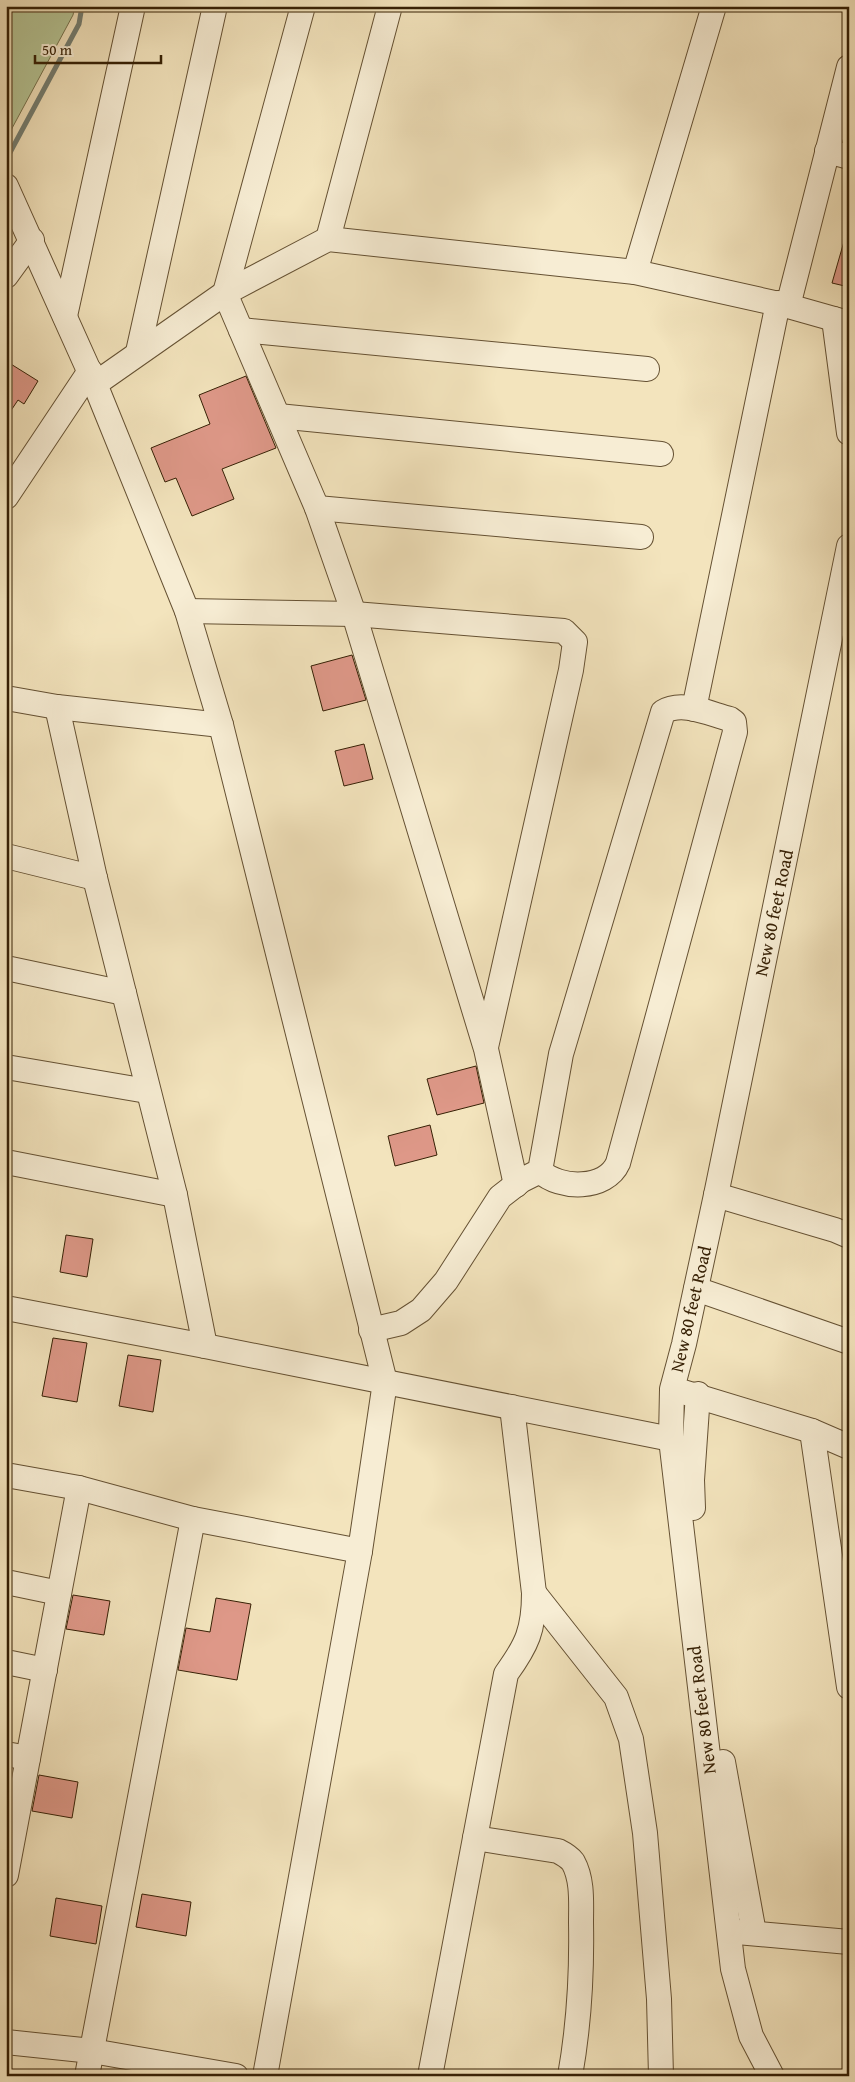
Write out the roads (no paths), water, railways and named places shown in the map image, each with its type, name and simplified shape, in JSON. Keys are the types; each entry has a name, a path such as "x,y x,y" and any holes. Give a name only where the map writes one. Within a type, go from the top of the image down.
{"street":[{"path":"65,316 133,6"},
{"path":"138,352 215,6"},
{"path":"302,6 225,293 317,508 354,614 486,1049 499,1100 516,1185"},
{"path":"328,239 390,6"},
{"path":"635,272 714,6"},
{"path":"694,709 783,304 838,154 849,67"},
{"path":"6,186 93,378 187,611 221,725 384,1382 360,1551 265,2076"},
{"path":"6,497 93,378 138,352 225,293 328,239 635,272 783,304 841,321 849,433"},
{"path":"6,276 32,240"},
{"path":"241,330 647,369"},
{"path":"278,416 661,454"},
{"path":"317,508 641,537"},
{"name":"New 80 feet Road","path":"772,2076 751,2036 733,1968 671,1438 672,1389 696,1290 716,1195 849,546"},
{"path":"187,611 354,614 564,631 575,642 571,670 486,1049"},
{"path":"6,698 57,707 221,725"},
{"path":"372,1330 401,1323 421,1310 446,1280 500,1197 540,1171 561,1054 663,712 672,706 694,709 730,719 734,722 736,732 618,1163 610,1176 598,1181 580,1184 563,1183 547,1178 540,1171"},
{"path":"57,707 147,1090 175,1196 205,1346"},
{"path":"6,856 96,878"},
{"path":"6,968 124,993"},
{"path":"6,1067 147,1090"},
{"path":"6,1162 175,1196"},
{"path":"716,1195 835,1230 849,1236"},
{"path":"696,1290 849,1342"},
{"path":"6,1308 671,1438"},
{"path":"672,1389 698,1394 812,1431 849,1447"},
{"path":"698,1394 692,1480 698,1585 716,1724 754,1933"},
{"path":"430,2076 506,1674 519,1656 529,1636 534,1619 534,1593 512,1407"},
{"path":"812,1431 849,1688"},
{"path":"6,1475 79,1488 193,1519 360,1551"},
{"path":"6,1875 17,1756 45,1670 79,1488"},
{"path":"87,2076 193,1519"},
{"path":"6,1582 59,1593"},
{"path":"534,1593 616,1697 630,1739 646,1833 659,1999 661,2076"},
{"path":"6,1662 45,1670"},
{"path":"475,1838 558,1851 566,1855 573,1862 581,1893 582,1958 581,2002 570,2076"},
{"path":"728,1932 849,1942"},
{"path":"6,2042 92,2050 236,2076"}],"waterway":[{"path":"6,160 79,24 82,6"}]}
